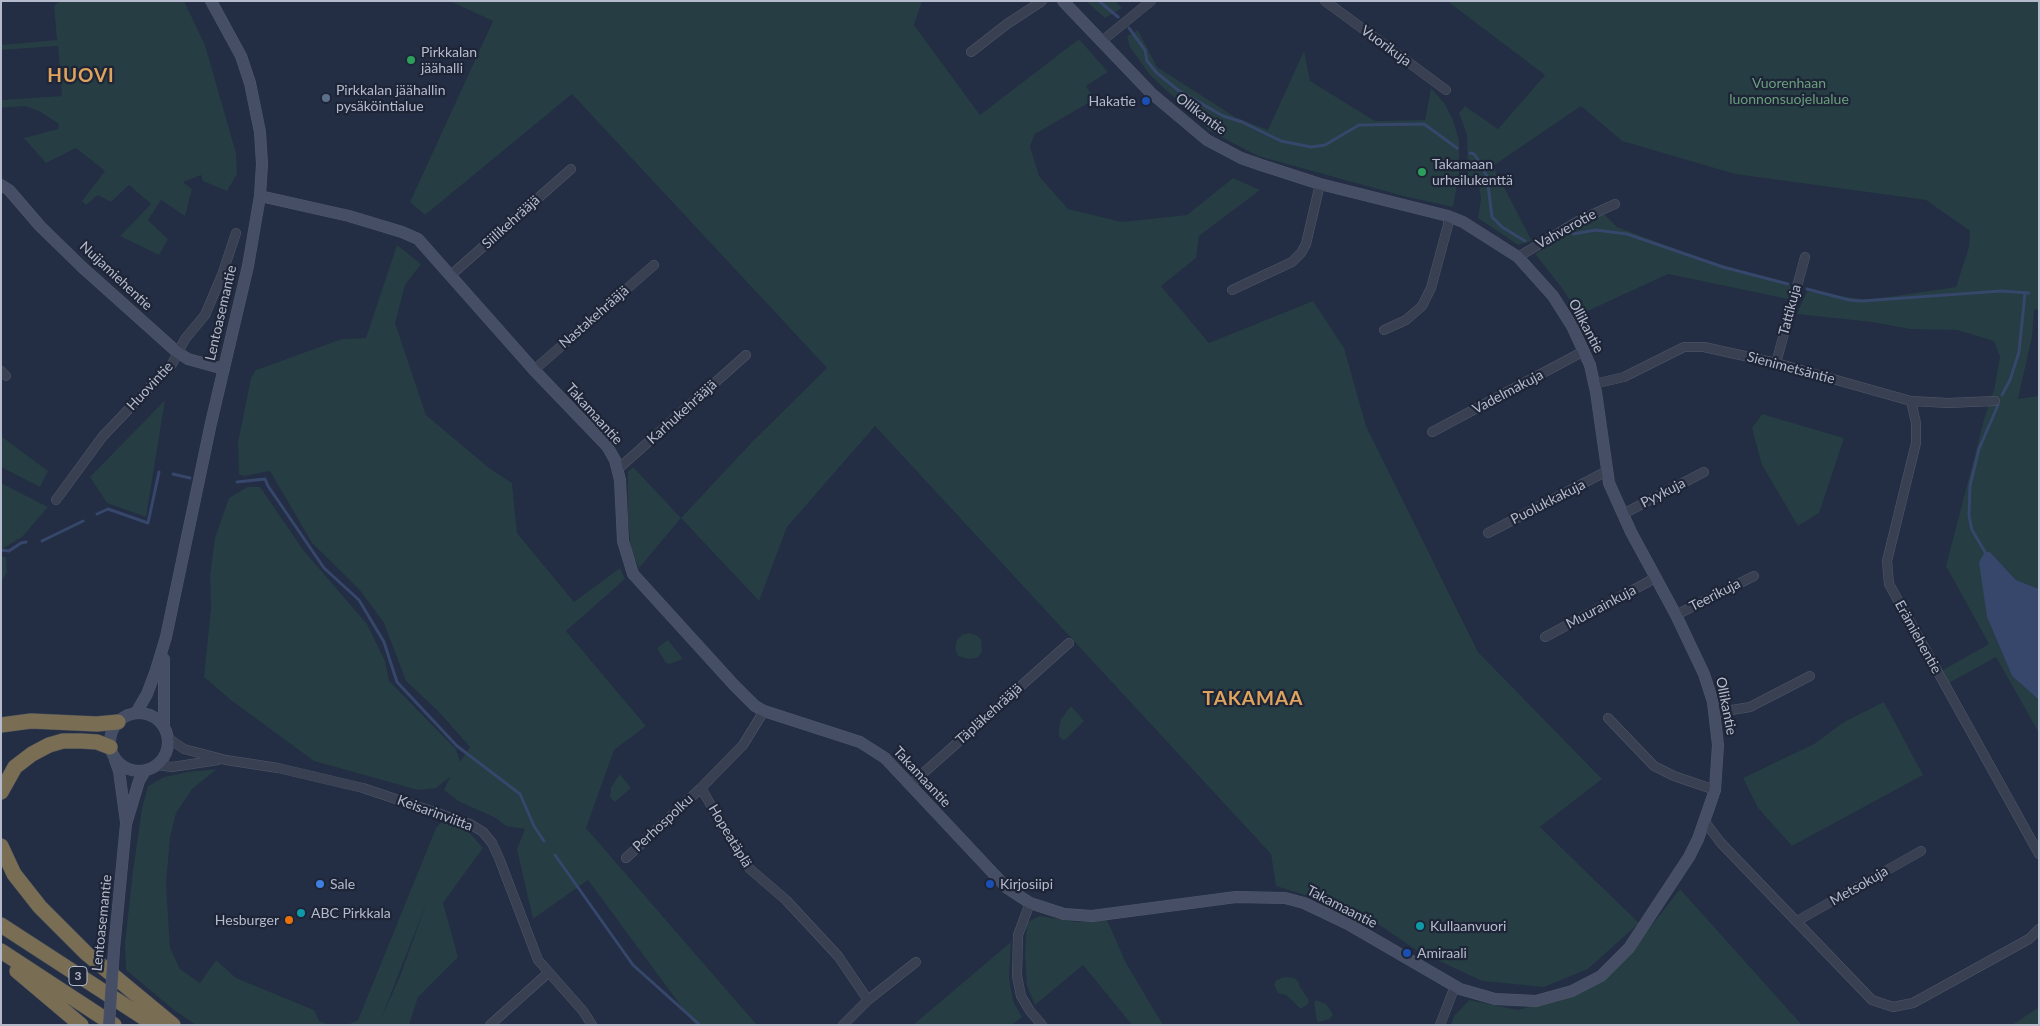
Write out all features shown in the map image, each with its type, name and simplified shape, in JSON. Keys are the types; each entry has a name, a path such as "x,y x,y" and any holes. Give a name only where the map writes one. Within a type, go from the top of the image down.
{"highway":[{"path":"1,725 31,721 96,724 118,722"},
{"path":"1,792 15,768 32,754 48,745 63,742 98,742 112,752"},
{"path":"1,846 14,874 40,907 86,953 173,1025"},
{"name":"3","path":"1,925 156,1025"},
{"name":"3","path":"1,951 114,1025"},
{"path":"1,957 81,1025"}],"street":[{"name":"Lentoasemantie","path":"136,713 150,686 166,637 248,266 260,196 262,164 260,132 250,83 238,50 211,1"},
{"path":"971,52 1007,24 1042,1"},
{"name":"Ollikantie","path":"1063,1 1151,93 1207,140 1261,166 1320,184 1448,216 1484,234 1518,257 1553,296 1572,326 1590,365 1609,483 1704,674 1714,713 1718,744 1715,790 1705,822 1689,857 1650,917"},
{"path":"1102,41 1151,1"},
{"name":"Vuorikuja","path":"1325,1 1446,90"},
{"name":"Siilikehrääjä","path":"451,275 571,169"},
{"path":"1232,290 1292,262 1301,253 1306,244 1320,184"},
{"name":"Nuijamiehentie","path":"1,185 9,190 40,226 82,266 177,352 188,359 224,368"},
{"name":"Takamaantie","path":"260,196 349,216 402,232 418,239 534,370 607,446 618,469 622,501 623,541 633,574 734,685 755,706 764,711 860,742 885,758 1007,888 1030,903 1064,914 1092,916 1236,897 1285,898 1304,903 1348,924 1455,986 1496,999 1536,1001 1572,991 1601,976 1629,948 1650,917"},
{"name":"Vahverotie","path":"1518,257 1578,221 1615,204"},
{"path":"1384,330 1406,320 1422,306 1431,288 1448,225 1448,216"},
{"name":"Huovintie","path":"56,500 102,436 172,364 177,352 205,315 222,275 236,233"},
{"name":"Tattikuja","path":"1776,363 1805,257"},
{"name":"Nastakehrääjä","path":"534,370 654,265"},
{"name":"Sienimetsäntie","path":"1594,384 1624,377 1684,347 1704,347 1720,349 1776,363 1911,401 1995,401"},
{"name":"Vadelmakuja","path":"1432,432 1584,351"},
{"name":"Karhukehrääjä","path":"618,469 746,355"},
{"name":"Erämiehentie","path":"1911,401 1916,423 1916,443 1887,561 1888,584 2039,854"},
{"name":"Puolukkakuja","path":"1488,532 1607,471"},
{"name":"Pyykuja","path":"1623,514 1704,472"},
{"name":"Muurainkuja","path":"1545,636 1656,576"},
{"name":"Teerikuja","path":"1676,615 1754,576"},
{"name":"Lentoasemantie","path":"164,727 163,687 166,637"},
{"name":"Täpläkehrääjä","path":"910,785 1069,643"},
{"path":"1714,713 1750,707 1810,676"},
{"path":"701,788 743,745 764,711"},
{"path":"136,713 150,715 164,727 168,738 166,753 157,765 145,771 128,769 112,752 112,731 118,722 136,713"},
{"path":"1608,718 1654,766 1674,776 1715,790"},
{"name":"Keisarinviitta","path":"168,738 184,749 226,760 278,768 363,788 470,824 483,832 492,843 538,960 583,1011 592,1025"},
{"name":"Lentoasemantie","path":"112,752 119,771 126,824"},
{"name":"Keisarinviitta","path":"157,765 172,766 226,760"},
{"name":"Lentoasemantie","path":"108,1025 126,824 137,786 145,771"},
{"name":"Perhospolku","path":"626,858 701,788"},
{"name":"Hopeatäplä","path":"701,788 742,859 750,869 786,900 838,956 868,1000"},
{"path":"1705,822 1721,843 1872,1000 1893,1006 1913,1003 2029,938 2039,929"},
{"name":"Metsokuja","path":"1797,921 1921,851"},
{"path":"1030,903 1018,935 1017,976 1021,996 1030,1011 1042,1025"},
{"path":"843,1025 868,1000 916,962"},
{"path":"490,1025 548,973"},
{"path":"1440,1025 1455,986"}],"green space":[{"path":"59,1 184,1 205,45 236,153 237,174 227,191 203,181 201,175 183,182 192,189 185,216 161,200 148,220 168,239 159,255 120,236 151,204 129,185 111,202 98,195 86,205 82,201 105,171 76,148 46,163 24,138 58,129 59,124 39,111 25,106 1,108 1,100 62,96 58,46 1,50 1,45 57,40 54,6"},
{"path":"450,1 922,1 914,25 980,115 1079,39 1108,72 1086,86 1095,99 1035,134 1030,146 1039,176 1068,209 1122,222 1187,215 1233,178 1260,190 1199,236 1196,258 1161,286 1209,343 1313,301 1344,348 1366,426 1478,652 1602,779 1540,827 1639,923 1588,969 1544,987 1482,981 1416,950 1362,913 1276,886 1271,854 875,426 787,527 759,601 681,518 752,442 827,368 572,94 425,215 410,202 493,21"},
{"path":"1086,1 1115,1 1122,8 1105,18"},
{"name":"Vuorenhaan luonnonsuojelualue","path":"1447,1 2039,1 2039,309 2034,310 2032,337 2018,399 2039,396 2039,589 2016,580 1990,552 1987,617 2012,676 2039,700 2039,733 1996,657 1949,683 1943,670 1989,644 1946,566 1985,416 1994,390 2000,357 1994,341 1957,330 1910,329 1872,322 1797,314 1807,291 1868,300 1956,287 1969,247 1970,231 1926,200 1735,174 1622,141 1581,106 1493,166 1532,241 1518,245 1478,218 1481,199 1479,186 1468,177 1467,135 1459,113 1465,106 1498,129 1545,75"},
{"path":"1138,30 1157,67 1235,117 1268,130 1304,51 1310,81 1375,121 1425,120 1431,88 1445,104 1453,120 1459,140 1459,175 1453,207 1403,196 1258,156 1210,131 1150,75 1130,47 1127,36"},
{"path":"1603,213 1617,227 1745,273 1792,286 1788,299 1668,274 1579,315 1562,288 1535,254"},
{"path":"397,245 421,264 405,285 395,323 426,415 489,468 512,483 517,533 574,602 620,568 625,579 566,631 646,726 614,750 586,828 757,1025 695,1025 588,880 533,919 517,849 525,829 506,826 496,818 458,801 444,790 450,777 436,788 418,790 314,761 232,701 204,677 211,608 210,575 215,538 229,498 247,487 260,487 304,551 367,624 385,661 389,681 456,749 460,762 470,747 439,712 406,681 384,623 359,589 312,543 270,471 244,476 239,474 238,442 251,378 256,370 342,339 366,338"},
{"path":"165,400 146,517 107,503 90,477"},
{"path":"1762,414 1844,438 1819,513 1798,526 1762,465 1752,428"},
{"path":"1,436 48,471 40,487 1,467"},
{"path":"633,467 681,518 639,568 631,551 628,519 628,472"},
{"path":"1,483 48,507 22,537 2,549"},
{"path":"1,557 6,557 7,572 1,583"},
{"path":"969,633 981,639 982,652 977,658 968,659 958,656 955,648 957,640 963,634"},
{"path":"668,640 683,659 670,664 666,663 657,648"},
{"path":"1884,702 1923,775 1792,846 1758,808 1743,778 1814,744 1844,722"},
{"path":"1070,707 1084,721 1063,740 1059,736 1061,719"},
{"path":"217,769 192,789 176,813 170,838 166,884 170,948 180,969 200,983 216,960 236,978 314,1010 319,1021 330,1025 196,1025 174,1010 126,970 125,943 133,871 142,808 148,786 164,777"},
{"path":"620,774 631,788 615,802 610,797 611,787"},
{"path":"441,822 468,831 483,848 443,903 458,957 418,997 409,1025 347,1025 358,1020 436,828","holes":["428,899 400,976 381,1019"]},
{"path":"1680,889 1802,1025 1451,1025 1454,1016 1469,1000 1518,1010 1575,994 1631,952"},
{"path":"1039,916 1077,922 1107,920 1126,963 1163,1025 1132,1025 1083,965 1035,1005 1027,986 1025,953 1027,923"},
{"path":"1011,942 1009,978 1013,1001 1022,1017 1012,1025 913,1025"},
{"path":"1285,977 1294,978 1298,981 1309,1000 1308,1004 1301,1009 1286,995 1278,993 1274,985 1276,980"},
{"path":"1316,1000 1326,1004 1333,1015 1330,1019 1317,1021 1314,1003"},
{"path":"2039,1007 2039,1025 2012,1025"}],"water":[{"path":"1985,552 1990,552 2016,580 2039,589 2039,700 2012,676 1987,617 1979,562"}],"waterway":[{"path":"1099,1 1118,17"},
{"path":"1129,28 1145,50 1147,61 1157,73 1178,90 1223,116 1242,122 1281,141 1311,147 1325,145 1359,125 1424,124 1457,148"},
{"path":"1470,153 1474,154 1487,177 1492,217 1502,227 1525,241"},
{"path":"1573,234 1596,230 1627,234 1723,267 1788,284"},
{"path":"1807,289 1849,300 1862,301 2001,291 2029,293"},
{"path":"2002,395 2010,380 2019,352 2025,293"},
{"path":"1985,552 1972,530 1969,516 1970,486 1979,449 1998,405"},
{"path":"97,514 108,509 148,523 159,472"},
{"path":"173,474 190,478"},
{"path":"237,482 265,479 324,568 359,600 384,642 397,682 457,746 520,794 534,826 544,841"},
{"path":"42,541 83,521"},
{"path":"1,550 9,551 26,542"},
{"path":"555,855 633,965 700,1025"}],"place":[{"name":"Pirkkalan jäähalli","path":"411,60"},
{"name":"Pirkkalan jäähallin pysäköintialue","path":"326,98"},
{"name":"Hakatie","path":"1146,101"},
{"name":"Takamaan urheilukenttä","path":"1422,172"},
{"name":"Sale","path":"320,884"},
{"name":"Kirjosiipi","path":"990,884"},
{"name":"ABC Pirkkala","path":"301,913"},
{"name":"Hesburger","path":"289,920"},
{"name":"Kullaanvuori","path":"1420,926"},
{"name":"Amiraali","path":"1407,953"}],"district":[{"name":"HUOVI","path":"81,76"},
{"name":"TAKAMAA","path":"1253,699"}]}
